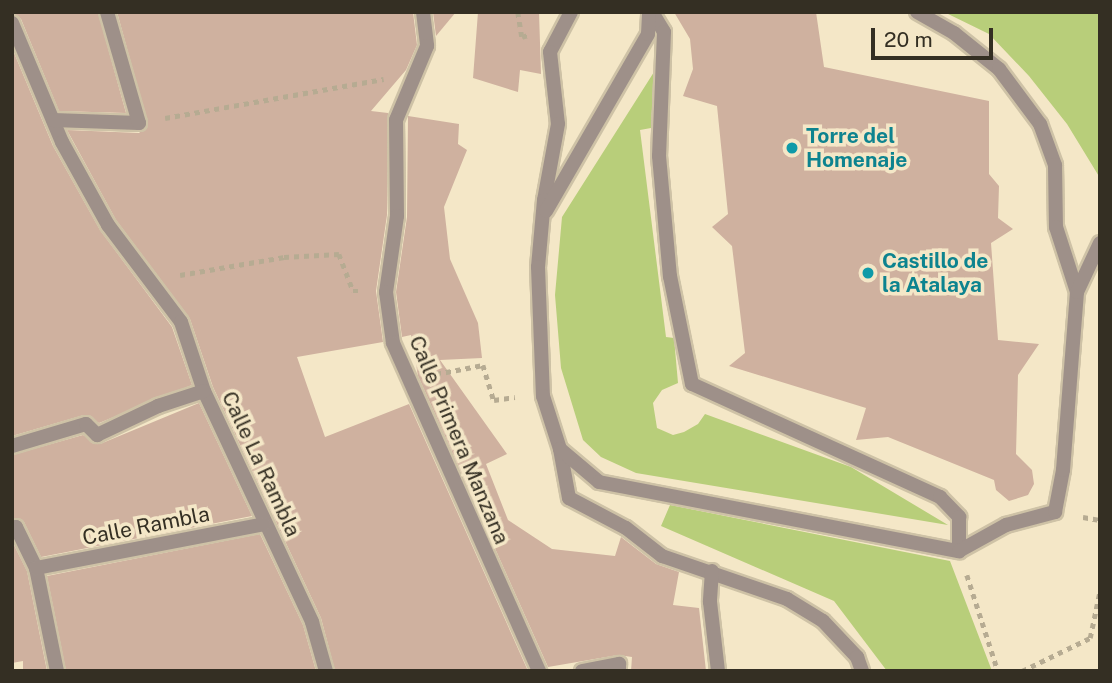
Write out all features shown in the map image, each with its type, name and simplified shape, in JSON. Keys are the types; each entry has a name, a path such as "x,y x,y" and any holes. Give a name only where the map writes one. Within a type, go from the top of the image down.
{"street":[{"path":"53,120 139,123 107,12"},
{"name":"Calle Primera Manzana","path":"423,12 427,46 396,120 397,216 386,292 393,343 539,671"},
{"path":"571,12 550,52 558,124 542,218 538,267 543,397 560,449 569,498 626,528 662,556 787,599 822,621 857,657 862,671"},
{"path":"542,218 648,34 650,12"},
{"path":"650,12 664,32 659,156 670,276 692,384 940,497 959,517 959,551"},
{"path":"917,12 954,33 999,69 1040,124 1055,164 1056,227 1077,292"},
{"name":"Calle La Rambla","path":"12,23 53,120 108,225 181,323 204,391 312,622 326,671"},
{"path":"560,449 599,482 959,551 1006,525 1055,512 1063,470 1077,292 1099,244"},
{"path":"12,446 86,424 97,435 158,406 204,391"},
{"name":"Calle Rambla","path":"36,568 264,524"},
{"path":"12,528 16,527 36,568 57,671"},
{"path":"712,571 710,602 718,671"},
{"path":"582,671 619,664 618,671"}],"path":[{"path":"139,123 392,78"},
{"path":"148,281 284,257 339,254 353,291 386,292"},
{"path":"409,383 455,367 483,365 494,400 518,397 522,407"},
{"path":"959,551 998,671"},
{"path":"1022,671 1032,669 1090,638 1100,590"}],"green space":[{"path":"944,12 1100,12 1100,178 1067,124 1029,76 989,34"},
{"path":"654,72 651,128 640,130 666,337 674,338 678,383 662,390 653,403 657,428 673,435 684,432 698,424 705,414 851,467 948,525 636,473 601,457 583,440 561,368 555,295 562,217"},
{"path":"670,505 950,561 992,671 887,671 834,601 661,526"}],"building":[{"path":"12,12 98,12 126,113 59,111 21,19"},
{"path":"117,12 413,12 417,45 406,70 371,111 388,113 387,215 376,291 383,342 297,357 325,437 409,404 528,671 335,671 321,618 213,387 190,319 116,220 67,130 139,133 148,125"},
{"path":"433,12 456,12 436,36"},
{"path":"478,12 539,12 541,74 520,70 518,92 473,78"},
{"name":"Castillo de la Atalaya","path":"674,12 816,12 824,67 989,101 989,174 999,186 998,218 1013,229 991,243 998,340 1039,344 1018,375 1016,454 1032,470 1034,484 1028,495 1009,501 996,490 994,480 888,437 856,440 866,408 729,366 745,353 732,246 712,227 728,214 717,106 683,96 693,69 690,39"},
{"path":"12,48 53,146 100,230 172,327 192,385 99,423 84,415 12,436"},
{"path":"408,116 459,124 458,144 467,150 444,207 450,259 478,323 482,358 440,360 507,454 486,464 508,520 552,549 615,556 621,537 656,564 679,572 673,605 699,608 706,671 631,671 632,657 618,655 548,667 418,376 411,335 402,337 396,292 407,217"},
{"path":"199,403 252,516 41,557 24,522 12,518 12,455 83,435 100,444"},
{"path":"260,534 303,625 316,671 66,671 47,576"},
{"path":"12,541 27,571 47,671 23,671 23,661 12,663"}],"place":[{"name":"Torre del Homenaje","path":"792,148"},
{"name":"Castillo de la Atalaya","path":"868,273"}]}
